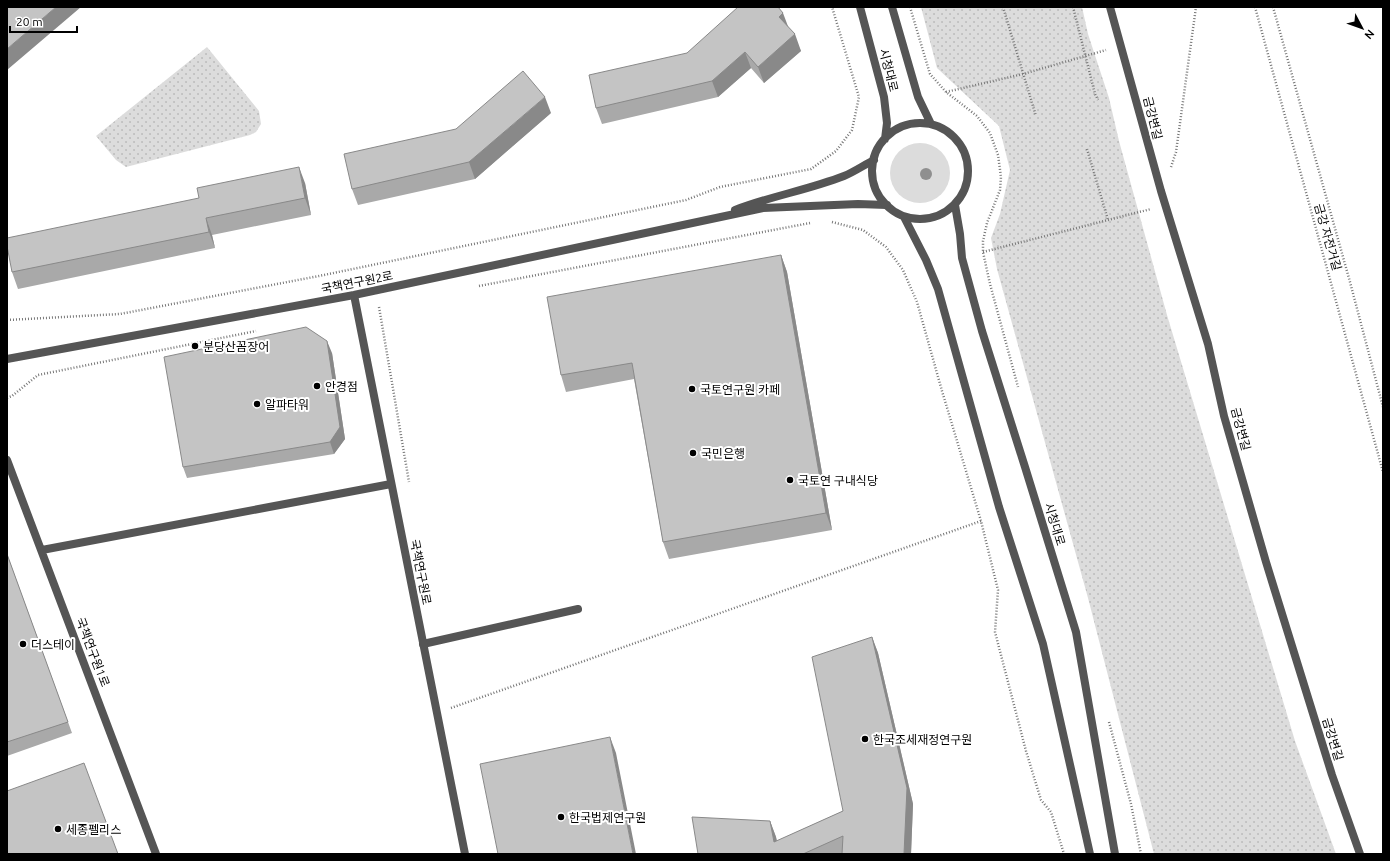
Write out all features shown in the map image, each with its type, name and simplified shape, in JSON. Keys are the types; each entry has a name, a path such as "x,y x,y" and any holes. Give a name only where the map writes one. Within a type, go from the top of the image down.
{"street":[{"name":"시청대로","path":"860,7 884,97 887,123 885,139"},
{"name":"시청대로","path":"892,7 918,97 930,124"},
{"name":"금강변길","path":"1110,7 1165,206 1208,344 1224,416 1266,562 1332,775 1360,854"},
{"path":"918,123 930,124 949,132 960,144 967,159 968,175 964,191 955,205 944,213 931,218 918,220 904,217 890,209 879,196 873,181 872,165 877,149 885,139 901,127 918,123"},
{"path":"710,220 758,201 816,186 846,176 874,160"},
{"path":"710,220 763,208 858,204 887,205"},
{"name":"시청대로","path":"955,205 962,258 982,331 1076,632 1115,854"},
{"path":"904,217 926,260 938,289 999,507 1042,644 1090,854"},
{"name":"국책연구원2로","path":"7,359 354,296 710,220"},
{"name":"국책연구원로","path":"354,296 465,854"},
{"name":"국책연구원1로","path":"7,460 156,854"},
{"path":"42,550 391,484"},
{"path":"423,644 578,609"}],"path":[{"path":"7,320 127,312 319,276 686,200 720,187 811,169 836,150 852,130 859,97 832,7"},
{"path":"910,7 930,74 946,92 977,116 990,133 998,155 1001,176 1000,190 987,223 983,241 983,252 1018,388"},
{"path":"1003,7 1036,116"},
{"path":"1073,7 1095,94 1098,100"},
{"path":"1161,191 1176,152 1196,7"},
{"name":"금강 자전거길","path":"1255,7 1383,472"},
{"path":"1273,7 1350,282 1383,407"},
{"path":"946,92 1023,74 1121,45"},
{"path":"1087,149 1108,220"},
{"path":"983,252 1165,206"},
{"path":"825,220 863,230 886,247 903,270 917,302 981,522 998,590 995,632 1026,751 1041,800 1052,812 1064,854"},
{"path":"474,287 817,222"},
{"path":"357,311 379,307"},
{"path":"7,398 12,396 38,375 260,330"},
{"path":"449,709 981,522"},
{"path":"1109,721 1131,804 1141,854"}],"shaded area":[{"path":"921,7 1082,7 1088,34 1109,98 1119,141 1167,315 1295,741 1336,854 1154,854 1088,598 997,269 991,238 1000,214 1010,170 999,126 937,68"},
{"path":"207,47 259,111 261,124 256,132 250,135 126,167 116,160 96,136"},
{"path":"914,143 926,143 942,151 948,161 950,173 948,185 942,195 926,203 914,203 898,195 890,179 890,167 898,151"}],"building":[{"path":"7,7 56,7 7,49"},
{"path":"738,7 778,7 783,13 779,17 795,34 758,67 745,52 712,81 596,108 589,75 687,53"},
{"path":"523,71 545,97 469,162 352,189 344,154 456,129"},
{"path":"299,167 305,198 206,218 209,232 12,272 7,238 199,198 197,188"},
{"path":"781,255 826,513 663,542 632,363 561,375 547,297"},
{"name":"알파타워","path":"306,327 327,341 340,427 330,442 183,467 164,357"},
{"name":"더스테이","path":"7,554 68,722 7,742"},
{"name":"한국조세재정연구원","path":"872,637 907,788 904,854 842,854 843,836 803,854 698,854 692,817 770,821 774,842 843,811 812,657"},
{"name":"한국법제연구원","path":"610,737 633,854 498,854 480,764"},
{"name":"세종펠리스","path":"84,763 118,854 7,854 7,791"}],"place":[{"name":"분당산꼼장어","path":"195,346"},
{"name":"안경점","path":"317,386"},
{"name":"국토연구원 카페","path":"692,389"},
{"name":"알파타워","path":"257,404"},
{"name":"국민은행","path":"693,453"},
{"name":"국토연 구내식당","path":"790,480"},
{"name":"더스테이","path":"23,644"},
{"name":"한국조세재정연구원","path":"865,739"},
{"name":"한국법제연구원","path":"561,817"},
{"name":"세종펠리스","path":"58,829"}]}
